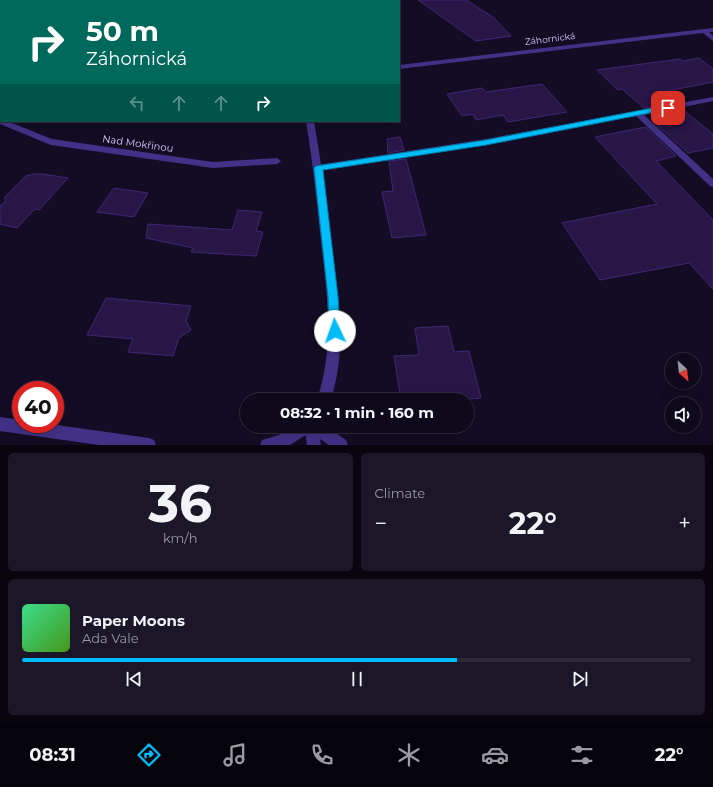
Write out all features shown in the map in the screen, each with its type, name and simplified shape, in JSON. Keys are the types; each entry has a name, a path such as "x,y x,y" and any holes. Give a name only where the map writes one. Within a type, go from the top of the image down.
{"street":[{"name":"Záhornická","path":"400,67 713,30"},
{"path":"704,31 713,39"},
{"path":"318,168 486,142 713,99"},
{"path":"638,113 713,184"},
{"name":"Nad Mokřinou","path":"2,122 51,142 213,165 278,161"},
{"path":"310,122 318,168 333,297 335,331 330,385 327,393"},
{"path":"0,424 149,445"},
{"path":"267,445 285,440 296,433"},
{"path":"312,433 314,445"},
{"path":"324,433 341,445"}],"building":[{"path":"418,0 466,0 493,17 511,36 476,41"},
{"path":"699,58 713,69 713,82 662,92 675,103 644,108 622,89 618,90 597,70 680,59 683,61"},
{"path":"542,84 567,112 508,122 503,115 476,120 473,114 462,116 447,94 482,88 486,92"},
{"path":"682,109 713,134 713,148 688,153 657,125 661,125 651,115"},
{"path":"646,127 676,156 656,161 713,220 713,289 689,263 600,280 562,223 657,204 595,137"},
{"path":"400,137 404,150 388,153 387,139"},
{"path":"406,159 426,235 392,238 382,192 393,191 389,161"},
{"path":"34,174 68,178 39,210 35,209 17,228 0,224 0,206 5,202 5,197 26,176"},
{"path":"114,188 148,193 134,217 97,212"},
{"path":"238,210 262,212 256,231 263,232 256,256 191,252 193,248 146,238 148,224 232,230"},
{"path":"106,298 191,306 186,321 191,330 179,338 173,356 128,352 133,339 87,335"},
{"path":"448,326 454,352 469,351 481,398 474,399 474,393 400,393 394,356 419,355 415,328"}],"route":[{"path":"335,331 333,297 318,168 486,142 668,108"}]}
